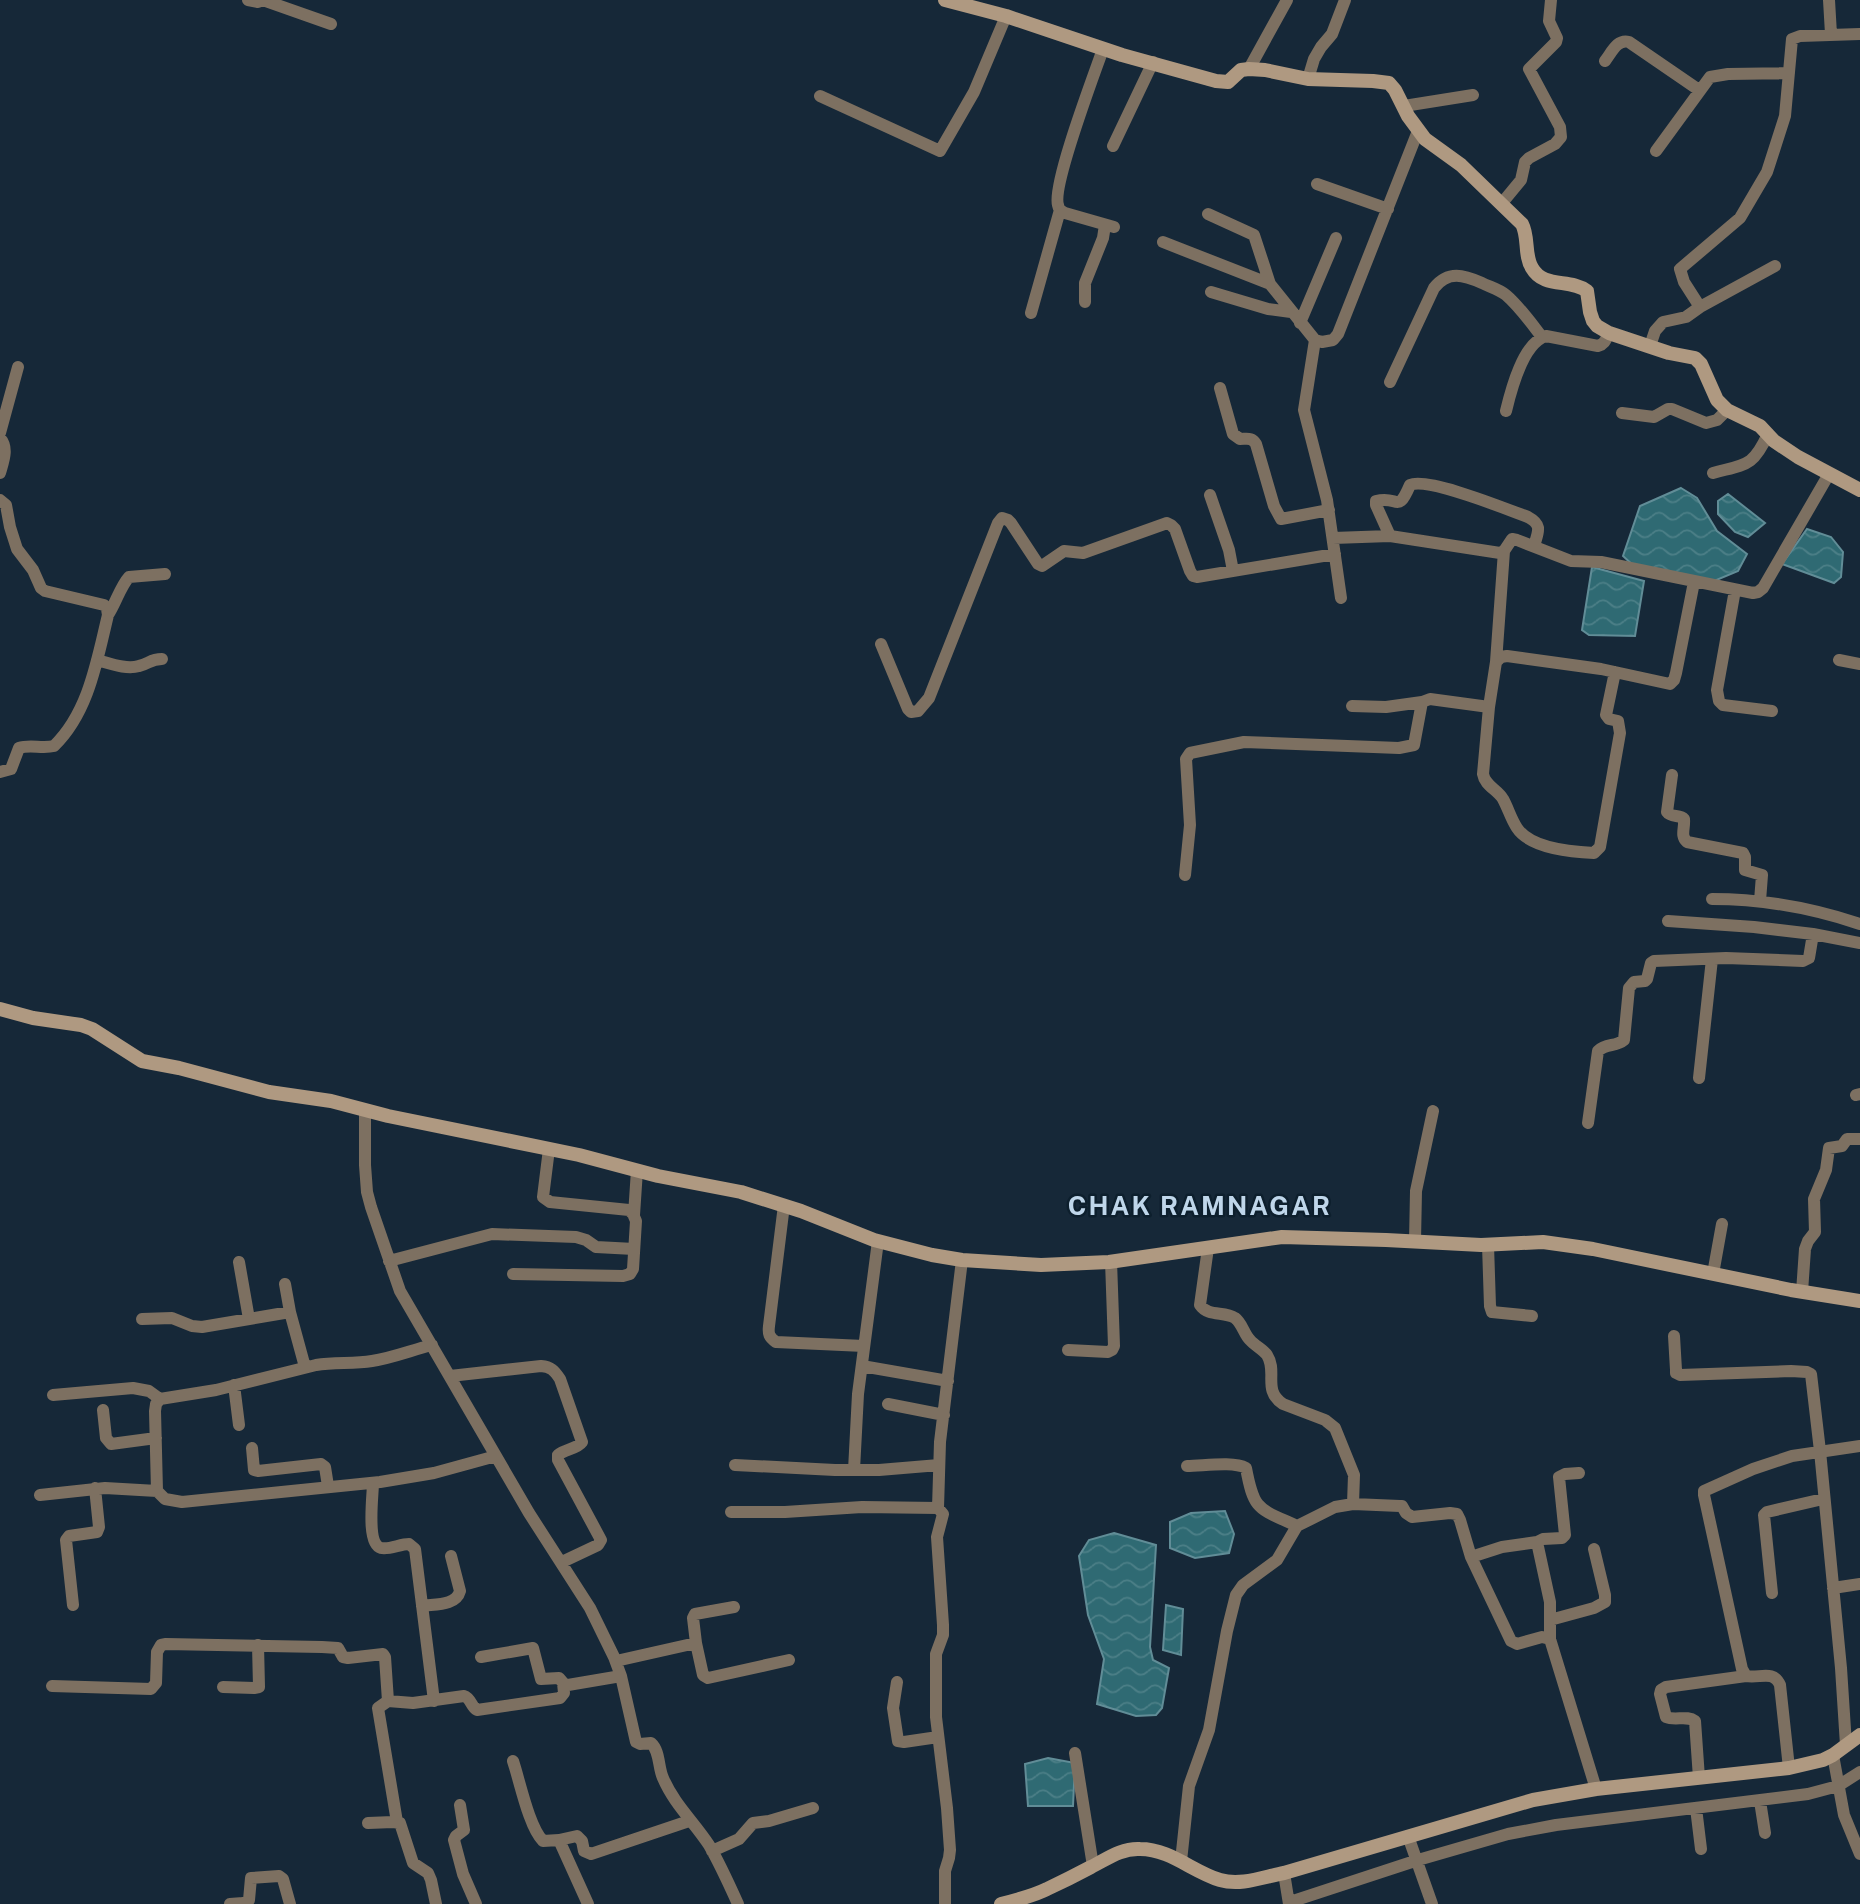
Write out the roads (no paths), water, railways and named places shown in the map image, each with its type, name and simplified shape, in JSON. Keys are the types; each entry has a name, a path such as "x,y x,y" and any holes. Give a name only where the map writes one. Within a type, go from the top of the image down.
{"street":[{"path":"248,0 263,0 331,24"},
{"path":"945,0 974,4 1103,49 1216,81 1228,82 1241,70 1249,69 1308,79 1390,83 1408,117 1425,139 1461,165 1522,224 1526,232 1530,263 1540,278 1575,285 1587,291 1593,321 1609,333 1670,353 1695,358 1702,364 1717,400 1727,410 1760,426 1784,448 1860,490"},
{"path":"1249,69 1287,0"},
{"path":"1308,79 1314,59 1332,34 1345,0"},
{"path":"1502,203 1521,180 1525,162 1555,144 1561,137 1560,127 1529,69 1556,42 1557,38 1549,21 1551,0"},
{"path":"1829,0 1831,34"},
{"path":"820,96 940,150 974,92 1006,16"},
{"path":"1700,307 1680,269 1733,226 1750,203 1767,172 1787,103 1792,39 1800,36 1860,34"},
{"path":"1605,61 1619,42 1624,40 1699,90"},
{"path":"1031,313 1060,210 1057,204 1063,170 1103,49"},
{"path":"1113,146 1153,62"},
{"path":"1656,151 1710,77 1789,73"},
{"path":"1404,106 1473,95"},
{"path":"1208,214 1254,235 1270,284 1291,312 1315,340 1333,340 1338,334 1418,131"},
{"path":"1317,184 1388,209"},
{"path":"1060,210 1110,226 1085,283 1085,302"},
{"path":"1300,323 1336,238"},
{"path":"1163,242 1270,284"},
{"path":"1650,346 1660,323 1686,317 1775,266"},
{"path":"1390,382 1434,288 1451,275 1466,276 1501,291 1542,337"},
{"path":"1211,292 1268,309 1291,312"},
{"path":"1506,411 1514,379 1531,349 1542,337 1598,346 1602,345 1609,333"},
{"path":"1315,340 1304,410 1329,510 1341,598"},
{"path":"0,432 18,367"},
{"path":"1220,387 1233,434 1240,439 1250,438 1256,444 1274,506 1281,519 1329,510"},
{"path":"1622,413 1654,417 1672,409 1706,424 1717,420 1727,410"},
{"path":"1713,473 1742,465 1755,458 1768,434"},
{"path":"0,438 4,442 5,450 0,473"},
{"path":"1615,672 1606,715 1618,722 1620,733 1600,848 1594,853 1546,846 1532,841 1518,830 1500,795 1484,780 1504,551 1512,539 1571,561 1601,562 1758,593 1829,474"},
{"path":"1390,536 1376,505 1377,501 1380,499 1401,502 1405,500 1410,485 1417,483 1452,491 1536,521 1538,526 1534,546"},
{"path":"1210,495 1229,550 1233,571"},
{"path":"0,500 6,505 17,549 33,570 41,588 104,605 107,615"},
{"path":"881,644 908,709 911,712 918,711 929,698 1002,518 1012,523 1038,564 1042,566 1064,551 1083,553 1167,523 1175,529 1193,576 1203,577 1335,554"},
{"path":"1333,538 1390,536 1500,553 1504,551"},
{"path":"0,772 11,769 19,748 47,748 54,746 61,739 81,707 97,660 107,615 115,605 125,580 129,576 165,574"},
{"path":"1496,662 1501,657 1521,657 1670,684 1674,680 1694,582"},
{"path":"1735,590 1717,690 1718,701 1723,705 1772,711"},
{"path":"97,660 131,667 143,665 153,659 162,659"},
{"path":"1839,660 1860,664"},
{"path":"1352,706 1380,707 1430,699 1489,708"},
{"path":"1185,875 1190,825 1185,759 1187,754 1244,742 1406,747 1414,745 1417,738 1422,702"},
{"path":"1672,775 1667,812 1684,819 1682,835 1685,841 1743,853 1745,870 1762,875 1760,901"},
{"path":"1712,899 1760,901 1816,911 1860,924"},
{"path":"1668,921 1736,925 1813,934 1860,943"},
{"path":"1588,1123 1598,1051 1603,1046 1624,1040 1630,984 1647,979 1651,963 1712,959 1804,961 1809,958 1813,934"},
{"path":"1699,1078 1712,959"},
{"path":"0,1009 92,1029 142,1061 269,1092 331,1101 388,1116 579,1155 658,1176 741,1192 784,1205 878,1241 962,1260 1041,1265 1111,1262 1282,1237 1488,1245 1555,1242 1802,1292 1860,1301"},
{"path":"365,1110 367,1192 400,1291 529,1513 590,1608 621,1676 636,1742 651,1743 655,1748 663,1779 681,1810 712,1851 738,1904"},
{"path":"1415,1241 1416,1191 1433,1111"},
{"path":"1802,1292 1805,1249 1815,1232 1814,1199 1826,1170 1829,1148 1842,1146 1847,1139 1860,1139"},
{"path":"550,1149 543,1194 545,1200 625,1209 634,1215"},
{"path":"513,1274 630,1274 633,1269 637,1170"},
{"path":"784,1205 768,1334 776,1342 864,1346"},
{"path":"1713,1274 1722,1224"},
{"path":"389,1261 492,1234 576,1237 596,1247 634,1249"},
{"path":"854,1470 855,1419 878,1241"},
{"path":"1488,1245 1492,1312 1532,1316"},
{"path":"1208,1248 1200,1305 1208,1312 1236,1319 1249,1339 1266,1355 1270,1362 1272,1392 1277,1400 1325,1420 1335,1428 1354,1475 1353,1504"},
{"path":"945,1904 945,1871 950,1850 938,1737 936,1654 943,1635 943,1625 937,1537 943,1514 938,1507 939,1465 962,1260"},
{"path":"239,1262 249,1319"},
{"path":"1068,1350 1112,1350 1114,1341 1111,1262"},
{"path":"285,1284 306,1367"},
{"path":"142,1319 172,1318 202,1327 290,1312"},
{"path":"1674,1336 1676,1373 1681,1375 1791,1371 1811,1374 1846,1745"},
{"path":"53,1395 134,1388 149,1391 160,1399 332,1362 374,1361 432,1345"},
{"path":"450,1376 541,1366 554,1370 560,1378 582,1442 558,1455 558,1460 601,1540 598,1545 562,1562"},
{"path":"862,1366 948,1381"},
{"path":"234,1385 239,1425"},
{"path":"157,1492 155,1411 160,1399"},
{"path":"888,1404 944,1415"},
{"path":"103,1410 107,1438 111,1444 156,1438"},
{"path":"1745,1676 1704,1492 1753,1469 1792,1456 1860,1446"},
{"path":"252,1448 254,1470 321,1464 328,1486"},
{"path":"40,1495 95,1488 157,1492 165,1499 182,1502 373,1483 434,1473 496,1456"},
{"path":"736,1465 854,1470 939,1465"},
{"path":"1187,1466 1243,1466 1246,1468 1252,1496 1258,1506 1297,1526"},
{"path":"1471,1557 1502,1547 1562,1538 1565,1535 1559,1477 1579,1473"},
{"path":"373,1483 373,1540 380,1548 409,1544 415,1549 434,1702"},
{"path":"73,1605 66,1540 69,1536 97,1532 99,1527 95,1488"},
{"path":"1772,1592 1764,1515 1767,1512 1824,1499"},
{"path":"1181,1861 1189,1786 1209,1730 1236,1595 1242,1585 1277,1560 1297,1526 1335,1507 1353,1504 1402,1506 1412,1517 1454,1513 1460,1520 1471,1557 1511,1641 1517,1644 1542,1637 1550,1639"},
{"path":"731,1512 938,1507"},
{"path":"1537,1542 1550,1602 1550,1639 1596,1790"},
{"path":"1550,1619 1594,1608 1605,1602 1594,1549"},
{"path":"422,1606 455,1601 459,1597 452,1556"},
{"path":"1833,1588 1860,1584"},
{"path":"734,1607 695,1614 693,1618 705,1678 789,1660"},
{"path":"615,1661 696,1643"},
{"path":"52,1686 151,1689 156,1683 157,1652 161,1646 338,1648 343,1657 348,1658 383,1654 388,1701"},
{"path":"223,1687 259,1687 258,1646"},
{"path":"481,1657 533,1648 541,1679 559,1678 570,1685 621,1676"},
{"path":"1699,1778 1695,1721 1689,1718 1666,1717 1661,1690 1666,1687 1745,1676 1775,1676 1780,1685 1789,1768"},
{"path":"897,1682 893,1708 898,1741 938,1737"},
{"path":"436,1904 431,1880 424,1869 413,1863 402,1827 397,1822 378,1708 388,1701 434,1702 464,1696 477,1710 554,1700 562,1697 563,1683"},
{"path":"1001,1904 1045,1891 1111,1855 1140,1849 1152,1850 1181,1861 1219,1880 1244,1882 1288,1892 1414,1850 1533,1800 1596,1790 1789,1768 1823,1760 1860,1735"},
{"path":"1075,1753 1093,1866"},
{"path":"1833,1755 1844,1815 1860,1854"},
{"path":"513,1761 528,1811 543,1842 579,1837 584,1851 591,1854 689,1821"},
{"path":"1288,1892 1414,1850 1556,1825 1808,1794 1838,1779 1860,1772"},
{"path":"1760,1801 1765,1833"},
{"path":"460,1805 464,1830 454,1840 463,1874 476,1904"},
{"path":"712,1851 739,1839 753,1823 813,1808"},
{"path":"1696,1808 1702,1850"},
{"path":"368,1824 397,1822"},
{"path":"559,1840 588,1904"},
{"path":"1414,1850 1433,1904"},
{"path":"230,1904 249,1900 251,1878 279,1876 283,1880 290,1904"}],"water":[{"path":"1681,488 1697,498 1717,531 1747,554 1738,571 1707,584 1635,567 1623,556 1640,506"},
{"path":"1728,494 1765,523 1748,537 1735,532 1718,514 1718,501"},
{"path":"1807,529 1831,537 1843,552 1841,577 1834,583 1782,564"},
{"path":"1592,567 1644,581 1635,636 1589,635 1582,630"},
{"path":"1225,1511 1234,1534 1229,1553 1195,1558 1170,1548 1170,1522 1191,1513"},
{"path":"1114,1533 1156,1545 1150,1647 1153,1660 1169,1668 1162,1708 1156,1715 1136,1716 1097,1704 1104,1659 1088,1615 1079,1556 1089,1540"},
{"path":"1166,1605 1183,1609 1181,1655 1163,1650"},
{"path":"1048,1758 1075,1763 1073,1806 1028,1806 1025,1764"}],"district":[{"name":"CHAK RAMNAGAR","path":"1200,1205"}]}
